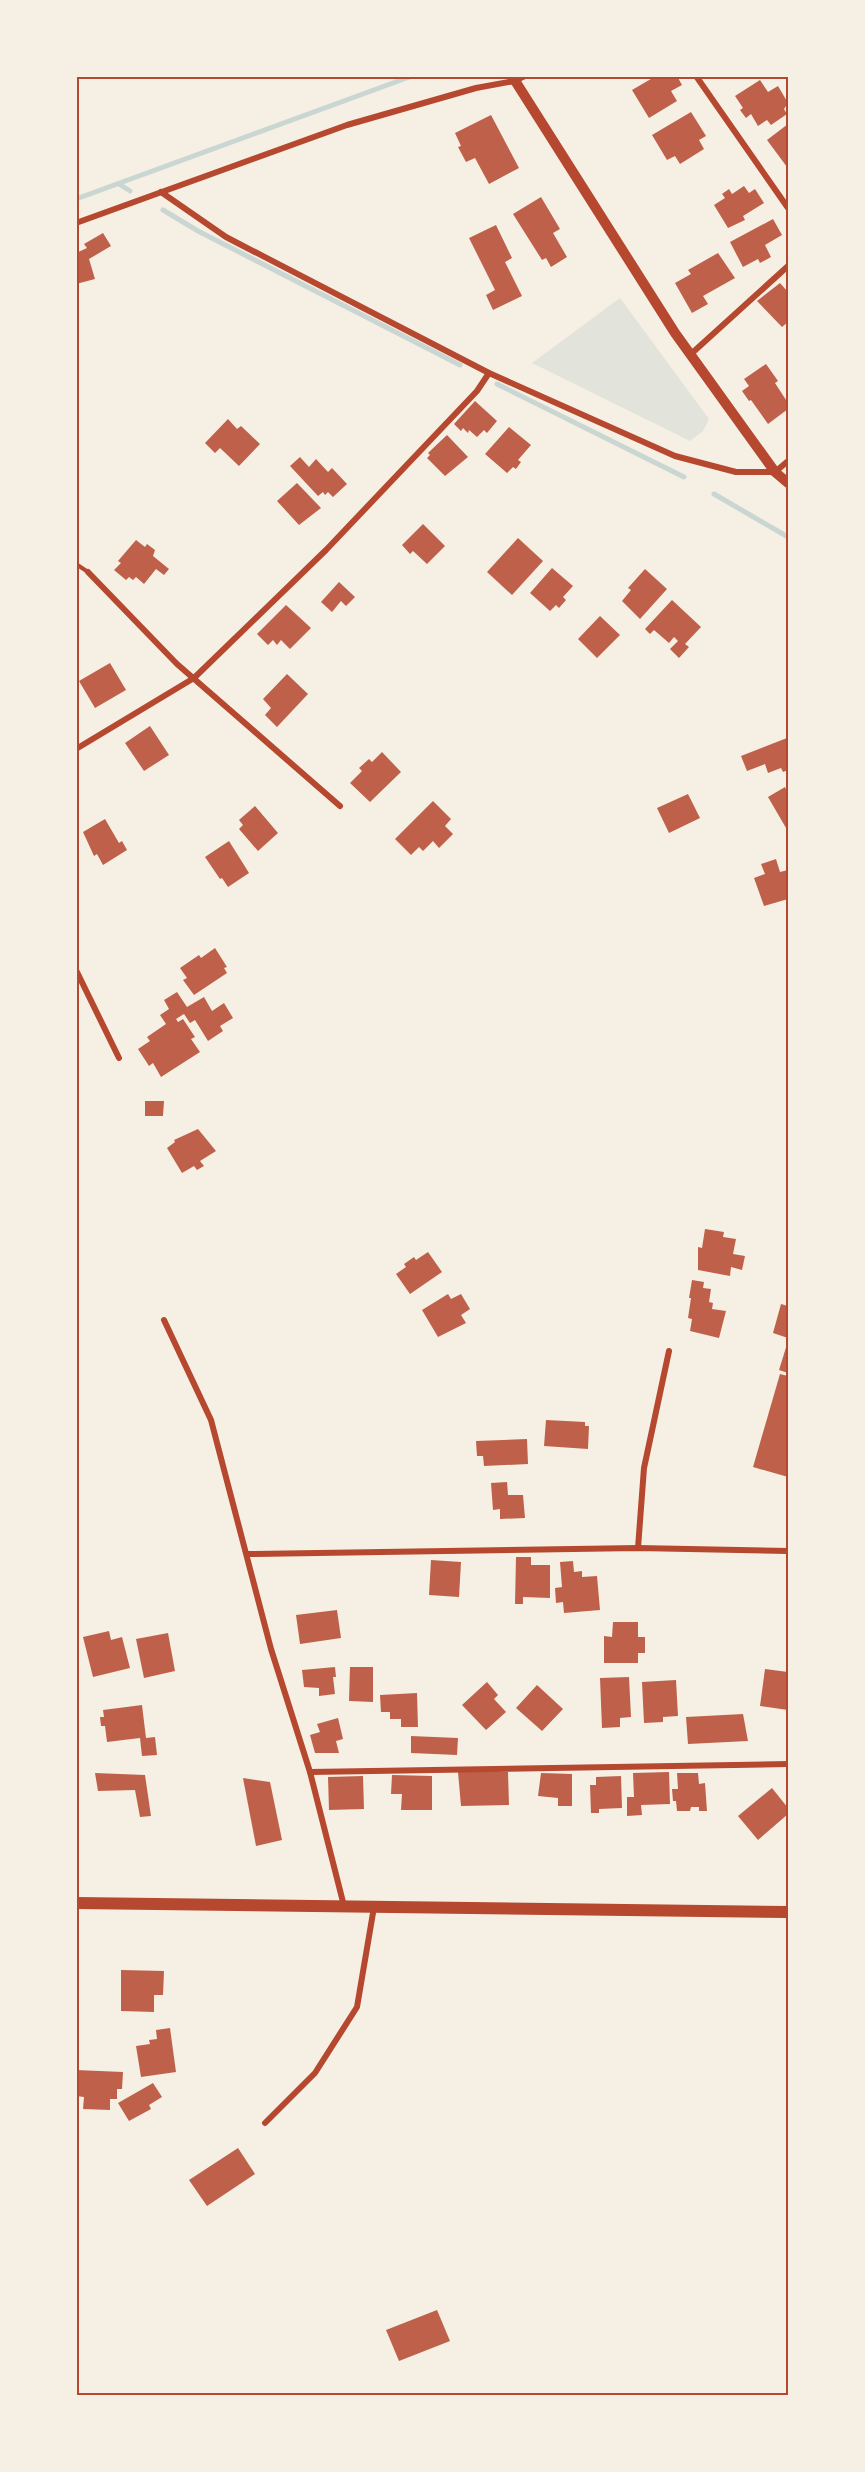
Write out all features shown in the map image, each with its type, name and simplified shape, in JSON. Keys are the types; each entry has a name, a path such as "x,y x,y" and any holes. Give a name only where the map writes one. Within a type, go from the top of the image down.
{"main road":[{"path":"76,1902 789,1912"}],"street":[{"path":"696,76 789,208"},
{"path":"76,223 347,125 517,78 691,354 776,472 789,483"},
{"path":"161,192 226,237 489,374 675,456 736,472 776,472 789,461"},
{"path":"691,354 789,266"},
{"path":"76,749 194,678 326,550 477,391 489,374"},
{"path":"88,572 177,664 340,806"},
{"path":"76,970 119,1058"},
{"path":"164,1320 211,1420 272,1649 310,1772 344,1906"},
{"path":"638,1548 644,1467 669,1351"},
{"path":"248,1554 638,1548 789,1551"},
{"path":"310,1772 789,1764"},
{"path":"265,2123 315,2073 357,2007 374,1907"}],"lane":[{"path":"76,564 88,572"}],"shaded area":[{"path":"620,298 709,419 703,431 690,441 532,363"}],"building":[{"path":"656,76 677,76 682,85 671,91 677,101 649,118 632,90"},
{"path":"760,80 768,92 778,86 788,103 784,109 787,114 771,125 767,120 758,126 751,114 746,118 735,96"},
{"path":"691,112 706,136 699,140 704,149 680,164 675,156 667,160 652,135"},
{"path":"491,115 519,168 489,184 475,158 466,162 458,147 461,146 455,133"},
{"path":"788,124 788,166 787,167 767,140"},
{"path":"744,186 749,193 755,189 764,203 743,216 745,220 728,228 714,205 725,198 722,194 729,189 732,194"},
{"path":"541,197 560,229 553,233 567,257 551,267 546,258 542,260 513,214"},
{"path":"773,219 782,235 765,245 771,257 760,263 758,259 743,267 730,242"},
{"path":"496,225 512,258 505,262 522,296 493,310 486,295 495,290 469,238"},
{"path":"103,233 111,246 89,259 95,279 76,284 76,253 87,248 84,244"},
{"path":"718,253 735,278 703,296 708,304 692,313 675,283 691,274 688,270"},
{"path":"780,283 788,292 788,322 782,327 757,301"},
{"path":"766,364 778,381 775,383 788,403 788,409 768,424 742,391 749,386 744,379"},
{"path":"475,401 497,421 487,433 484,430 477,437 469,430 468,433 463,428 461,431 454,424"},
{"path":"228,419 237,429 241,426 260,444 239,466 220,448 215,453 205,443"},
{"path":"509,427 531,445 518,460 521,462 516,469 513,467 507,473 485,454"},
{"path":"447,435 468,457 445,476 427,458 430,455 428,453"},
{"path":"300,457 309,467 316,459 328,472 332,468 347,484 333,497 328,492 325,495 323,492 318,496 290,466"},
{"path":"297,483 321,508 299,525 277,501"},
{"path":"423,524 445,546 427,564 413,551 410,554 402,545"},
{"path":"518,538 543,561 512,595 487,572"},
{"path":"136,540 145,547 147,544 155,550 153,556 169,569 164,575 156,569 144,584 136,577 133,580 129,577 126,580 114,570 121,563 118,561"},
{"path":"552,568 573,586 563,597 566,600 559,608 556,605 550,611 530,593"},
{"path":"645,569 667,589 640,619 622,601 631,590 628,588"},
{"path":"339,582 355,597 346,606 341,601 332,612 321,602"},
{"path":"672,600 701,627 685,644 689,647 679,658 670,649 678,641 674,637 669,643 654,630 650,634 645,629"},
{"path":"286,605 311,628 290,649 281,640 277,645 273,640 268,645 257,634"},
{"path":"600,616 620,635 597,658 578,639"},
{"path":"110,663 126,690 95,708 79,681"},
{"path":"287,674 308,694 277,727 265,715 271,708 263,699"},
{"path":"150,726 169,755 144,771 125,743"},
{"path":"787,738 788,770 783,772 781,768 768,773 765,764 747,771 741,756"},
{"path":"382,752 401,772 370,802 350,783 362,771 359,768 369,759 372,762"},
{"path":"785,787 788,794 788,826 786,828 768,797"},
{"path":"688,794 700,818 669,833 657,808"},
{"path":"433,801 451,819 445,826 453,834 439,848 433,841 423,851 419,847 411,855 395,839"},
{"path":"255,806 278,833 258,851 239,829 243,825 239,820"},
{"path":"105,819 119,843 122,841 127,850 103,865 97,854 94,856 83,832"},
{"path":"229,841 249,873 228,887 205,857"},
{"path":"776,859 780,872 788,870 788,899 764,906 754,878 765,874 761,864"},
{"path":"215,948 227,967 224,968 227,973 194,995 183,980 187,978 180,968 199,955 201,958"},
{"path":"177,992 187,1007 204,997 212,1011 224,1003 233,1018 220,1026 223,1031 208,1041 195,1020 190,1023 184,1014 176,1019 178,1022 183,1019 195,1037 191,1039 200,1052 161,1077 153,1063 149,1066 138,1049 150,1041 147,1037 166,1024 160,1015 169,1009 164,1000"},
{"path":"145,1101 164,1101 163,1116 145,1116"},
{"path":"198,1129 216,1151 200,1161 204,1166 197,1170 194,1166 182,1173 167,1148 175,1142 174,1140"},
{"path":"705,1229 724,1232 723,1237 736,1239 733,1254 745,1256 742,1270 731,1267 730,1276 698,1270 698,1247 702,1248"},
{"path":"428,1252 442,1272 410,1294 396,1274 414,1257 416,1260"},
{"path":"692,1280 704,1282 703,1288 711,1289 709,1302 713,1303 712,1309 726,1311 719,1338 690,1331 692,1319 688,1318"},
{"path":"448,1294 451,1299 461,1294 470,1309 461,1315 466,1323 438,1337 422,1310"},
{"path":"781,1304 788,1306 788,1338 773,1333"},
{"path":"788,1341 788,1373 779,1370"},
{"path":"780,1374 788,1376 788,1477 753,1467"},
{"path":"546,1420 585,1422 585,1426 589,1426 588,1449 544,1446"},
{"path":"527,1439 528,1464 484,1466 483,1456 477,1456 476,1441"},
{"path":"507,1482 508,1495 523,1495 525,1518 500,1519 500,1509 493,1510 491,1483"},
{"path":"516,1557 531,1557 531,1565 550,1565 550,1598 523,1597 523,1604 515,1604"},
{"path":"431,1560 461,1562 459,1597 429,1595"},
{"path":"573,1561 574,1572 582,1571 582,1577 597,1576 600,1610 564,1613 563,1602 556,1603 555,1588 562,1587 560,1562"},
{"path":"337,1610 341,1638 300,1644 296,1615"},
{"path":"613,1622 638,1622 638,1637 645,1637 645,1653 638,1653 638,1663 604,1663 604,1636 612,1637"},
{"path":"109,1631 111,1640 122,1637 130,1668 93,1677 83,1637"},
{"path":"168,1633 175,1671 144,1678 136,1639"},
{"path":"335,1667 336,1677 333,1677 335,1694 319,1696 319,1688 304,1687 302,1670"},
{"path":"350,1667 373,1667 373,1702 349,1701"},
{"path":"765,1669 788,1672 788,1710 760,1706"},
{"path":"629,1677 631,1717 620,1718 620,1727 602,1728 600,1678"},
{"path":"676,1680 678,1716 663,1717 663,1722 644,1723 642,1682"},
{"path":"487,1682 498,1695 494,1699 506,1712 486,1730 462,1705"},
{"path":"537,1685 563,1709 542,1731 516,1708"},
{"path":"417,1693 418,1727 401,1727 401,1719 390,1719 390,1712 381,1712 380,1695"},
{"path":"142,1705 146,1738 155,1737 157,1755 142,1756 140,1738 107,1742 105,1726 101,1726 100,1717 104,1717 103,1710"},
{"path":"743,1714 748,1741 688,1744 686,1717"},
{"path":"338,1718 343,1739 336,1741 339,1753 315,1753 310,1735 320,1732 317,1724"},
{"path":"411,1736 458,1738 457,1755 411,1753"},
{"path":"458,1772 508,1772 509,1805 461,1806"},
{"path":"669,1772 670,1804 641,1805 642,1815 627,1816 627,1797 634,1797 633,1773"},
{"path":"95,1773 145,1775 151,1816 140,1817 135,1790 98,1791"},
{"path":"541,1773 572,1774 572,1806 558,1806 558,1798 538,1796"},
{"path":"677,1773 698,1773 699,1784 705,1783 707,1811 699,1811 699,1807 691,1807 690,1811 677,1811 672,1789 678,1789"},
{"path":"392,1775 432,1776 432,1810 401,1810 402,1794 391,1794"},
{"path":"363,1776 364,1809 329,1810 328,1777"},
{"path":"621,1776 622,1808 599,1809 599,1813 591,1813 590,1785 596,1785 596,1777"},
{"path":"243,1778 270,1782 282,1840 256,1846"},
{"path":"772,1788 788,1808 788,1814 758,1840 738,1816"},
{"path":"121,1970 164,1971 163,1995 154,1995 154,2012 121,2011"},
{"path":"170,2028 176,2072 141,2077 136,2046 150,2044 149,2040 157,2039 156,2030"},
{"path":"76,2070 123,2072 122,2089 117,2089 117,2099 110,2099 110,2110 83,2109 84,2097 76,2096"},
{"path":"153,2083 162,2097 149,2105 151,2109 129,2121 118,2103"},
{"path":"238,2148 255,2174 207,2206 189,2180"},
{"path":"437,2310 450,2341 399,2361 386,2330"}],"waterway":[{"path":"76,199 412,76"},
{"path":"119,184 130,191"},
{"path":"163,210 198,231 460,365"},
{"path":"497,384 684,477"},
{"path":"714,494 788,537"}]}
